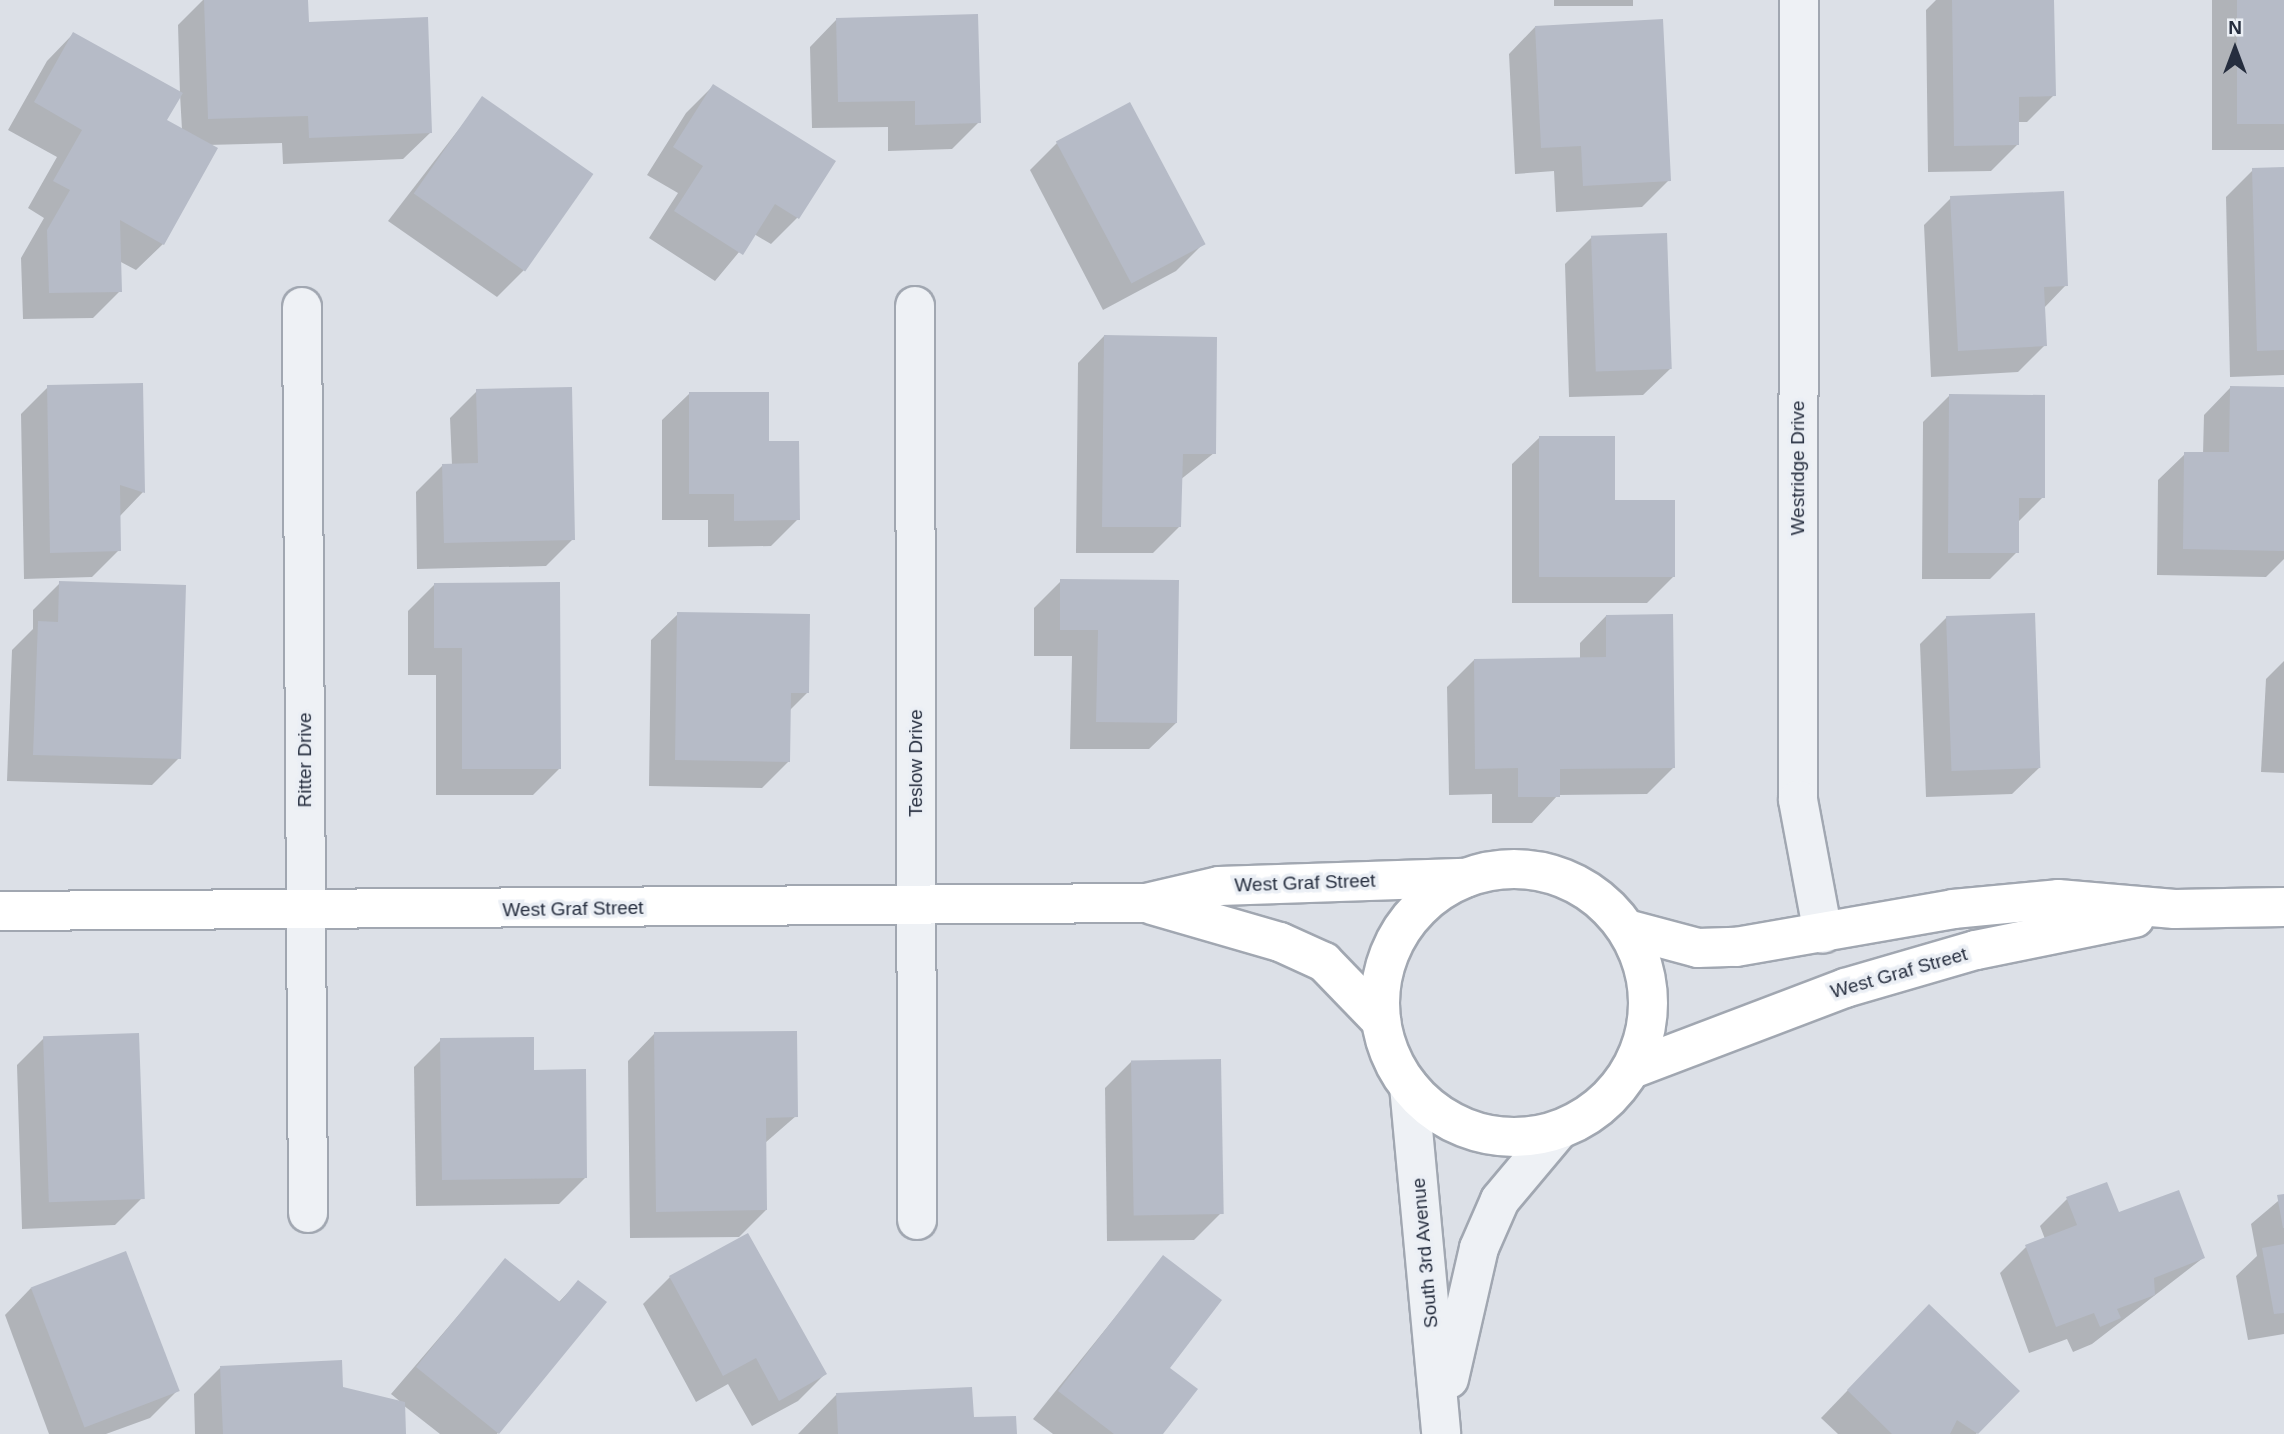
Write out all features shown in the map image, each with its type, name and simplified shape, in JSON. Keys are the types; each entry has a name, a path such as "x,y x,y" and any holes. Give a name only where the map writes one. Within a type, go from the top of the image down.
{"main road":[{"path":"1512,870 1571,881 1602,900 1627,929 1642,961 1649,998 1646,1034 1632,1069 1587,1117 1558,1131 1514,1137 1460,1126 1409,1086 1390,1056 1381,1021 1390,951 1434,895 1466,878 1512,870"},
{"name":"West Graf Street","path":"0,911 306,913 1146,903 1243,884 1466,878"},
{"name":"West Graf Street","path":"1627,929 1698,948 1823,934 1953,909 2057,900 2175,909 2284,907"},
{"name":"West Graf Street","path":"1146,903 1280,942 1324,962 1381,1021"},
{"name":"West Graf Street","path":"1632,1069 1845,988 1976,950 2175,909"}],"street":[{"name":"Westridge Drive","path":"1799,0 1798,800 1823,934"},
{"name":"Teslow Drive","path":"915,306 917,1220"},
{"name":"Ritter Drive","path":"302,307 308,1213"},
{"name":"South 3rd Avenue","path":"1409,1086 1441,1427"},
{"name":"South 3rd Avenue","path":"1441,1427 1479,1248 1500,1200 1558,1131"}],"building":[{"path":"204,0 308,0 309,22 428,17 432,133 309,138 308,116 208,119"},
{"path":"1952,0 2054,0 2056,96 2019,97 2019,145 1954,146"},
{"path":"2237,0 2284,0 2284,124 2237,124"},
{"path":"978,14 981,123 915,125 915,101 838,102 836,18"},
{"path":"1663,19 1671,181 1583,186 1581,146 1541,148 1535,26"},
{"path":"73,32 183,93 167,120 218,148 164,245 120,220 122,292 49,293 47,230 70,190 53,181 82,130 34,102"},
{"path":"713,84 836,161 799,219 775,204 743,255 674,211 703,166 673,147"},
{"path":"482,96 593,174 525,271 414,193"},
{"path":"1130,102 1206,244 1131,284 1056,141"},
{"path":"2284,167 2284,350 2257,351 2252,168"},
{"path":"2064,191 2068,286 2044,287 2047,346 1958,351 1950,196"},
{"path":"1667,233 1672,369 1596,372 1591,236"},
{"path":"1104,335 1217,337 1216,454 1183,454 1181,527 1102,527"},
{"path":"143,383 145,493 120,485 121,551 50,553 47,385"},
{"path":"2230,386 2284,387 2284,551 2183,549 2184,452 2229,452"},
{"path":"572,387 575,540 444,543 442,464 478,463 476,389"},
{"path":"689,392 769,392 769,441 799,441 800,520 734,521 734,494 689,494"},
{"path":"1949,394 2045,395 2045,498 2019,498 2019,553 1948,553"},
{"path":"1539,436 1615,436 1615,500 1675,500 1675,577 1539,577"},
{"path":"1060,579 1179,580 1177,723 1096,722 1098,630 1060,630"},
{"path":"59,581 186,585 181,759 33,755 38,621 58,622"},
{"path":"560,582 561,769 462,769 462,648 434,648 434,583"},
{"path":"677,612 810,614 809,693 791,693 790,762 675,760"},
{"path":"2035,613 2040,768 1951,771 1946,616"},
{"path":"1673,614 1675,768 1560,769 1560,797 1518,797 1518,768 1475,769 1474,659 1606,657 1606,615"},
{"path":"797,1031 798,1117 766,1118 767,1210 656,1212 654,1032"},
{"path":"139,1033 145,1199 49,1202 43,1036"},
{"path":"534,1037 534,1070 586,1069 587,1178 442,1180 440,1038"},
{"path":"1221,1059 1224,1214 1134,1216 1131,1061"},
{"path":"2107,1182 2119,1212 2179,1190 2205,1258 2154,1278 2155,1295 2117,1309 2121,1318 2100,1327 2094,1313 2056,1327 2025,1245 2077,1225 2066,1197"},
{"path":"2284,1194 2284,1228 2283,1228 2277,1195"},
{"path":"748,1233 827,1374 779,1401 756,1358 723,1376 669,1276"},
{"path":"2284,1244 2284,1313 2274,1314 2262,1248"},
{"path":"126,1251 180,1391 85,1428 31,1288"},
{"path":"1163,1255 1222,1300 1170,1368 1198,1389 1163,1434 1114,1434 1058,1391"},
{"path":"505,1258 560,1302 578,1280 607,1302 499,1434 416,1367"},
{"path":"1929,1304 2020,1391 1978,1434 1957,1420 1950,1434 1892,1434 1847,1390"},
{"path":"342,1360 343,1387 405,1402 406,1434 223,1434 220,1366"},
{"path":"972,1387 974,1417 1016,1416 1017,1434 838,1434 836,1393"}]}
